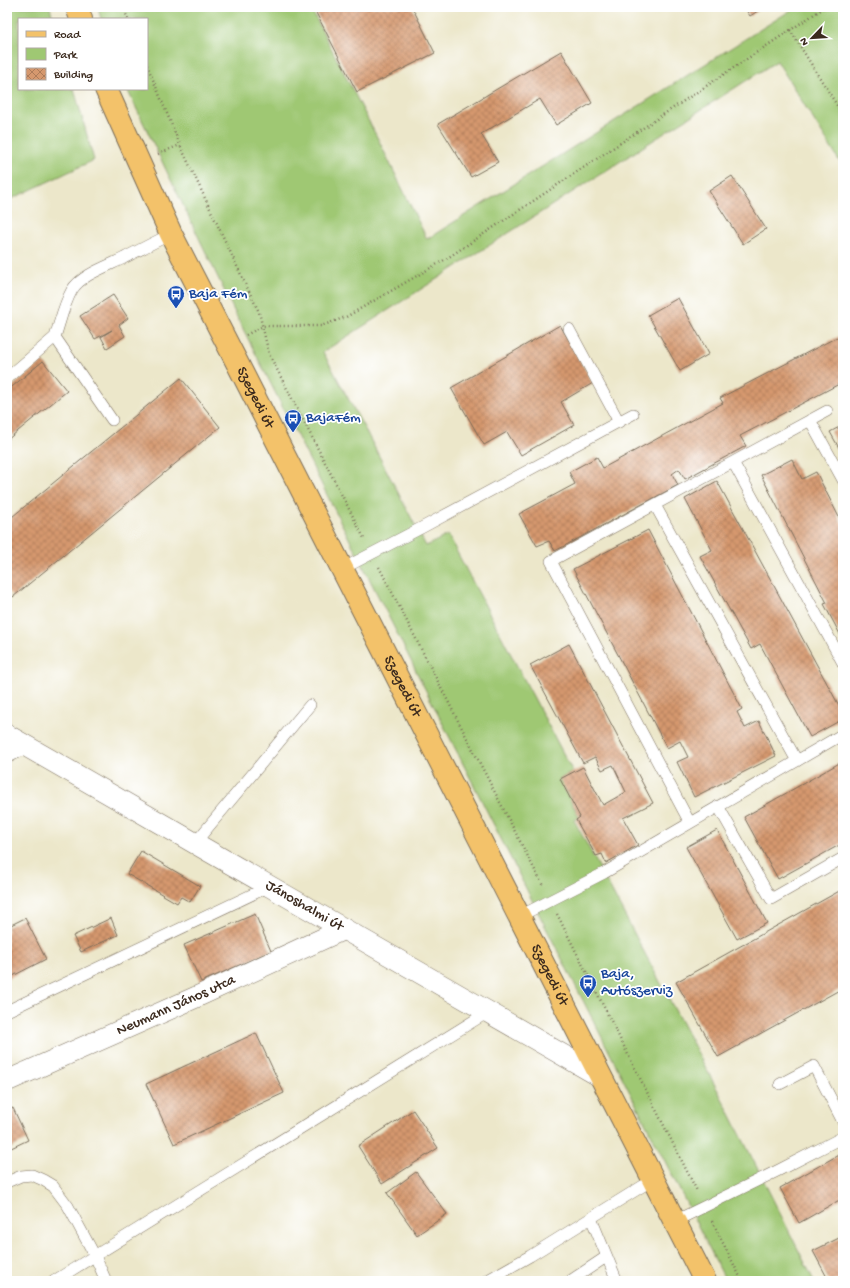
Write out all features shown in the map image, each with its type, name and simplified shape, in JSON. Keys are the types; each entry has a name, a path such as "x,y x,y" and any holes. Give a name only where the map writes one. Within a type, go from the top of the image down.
{"main road":[{"path":"77,7 81,18"},
{"name":"Szegedi út","path":"106,90 171,234 705,1281"}],"street":[{"name":"Jánoshalmi út","path":"7,735 601,1077"},
{"name":"Neumann János utca","path":"7,1082 344,929"}],"lane":[{"path":"7,378 55,337 69,296 76,285 98,270 171,234"},
{"path":"569,330 619,422"},
{"path":"55,337 112,420"},
{"path":"690,823 551,561 827,411"},
{"path":"342,569 633,414"},
{"path":"810,420 843,480"},
{"path":"733,462 843,663"},
{"path":"655,505 797,761"},
{"path":"195,843 310,705"},
{"path":"520,916 604,873 843,734"},
{"path":"7,758 28,747"},
{"path":"718,806 771,899 843,858"},
{"path":"7,1011 270,886"},
{"path":"54,1281 488,1012"},
{"path":"780,1084 814,1066 843,1122"},
{"path":"675,1221 843,1137"},
{"path":"7,1182 21,1176 32,1175 53,1186 68,1206 95,1256 106,1281"},
{"path":"486,1281 530,1256 654,1179"},
{"path":"591,1218 617,1281"},
{"path":"570,1281 606,1257"}],"path":[{"path":"123,7 128,18"},
{"path":"228,345 263,326 321,326 346,317 446,259 825,7"},
{"path":"790,30 843,115"},
{"path":"148,67 180,145 259,312 268,354 551,901 742,1281"}],"green space":[{"path":"7,7 50,7 53,18 18,18 18,90 74,90 94,160 7,201"},
{"path":"98,7 310,7 379,141 427,239 796,7 843,7 843,167 777,61 323,352 426,546 448,535 573,772 559,779 579,817 574,820 726,1106 814,1281 726,1281 237,317 127,90 148,90 148,18 101,18"}],"building":[{"path":"313,7 412,7 435,53 357,92"},
{"path":"744,7 764,7 750,16"},
{"path":"561,51 592,103 556,125 540,99 481,134 498,162 471,177 438,124"},
{"path":"732,176 766,229 743,244 709,191"},
{"path":"113,295 128,318 119,325 125,336 107,348 101,337 112,330 95,339 80,316"},
{"path":"678,298 709,354 680,371 648,315"},
{"path":"560,325 593,383 561,402 574,425 521,455 507,432 484,445 451,388"},
{"path":"843,334 843,382 740,436 746,446 685,479 679,469 672,474 678,485 555,551 549,541 537,546 519,514 575,484 569,472 597,457 603,468 723,403 720,398"},
{"path":"43,361 67,391 7,440 7,391"},
{"path":"181,378 220,427 13,597 7,589 7,521"},
{"path":"843,425 843,455 830,432"},
{"path":"792,459 802,479 816,472 843,525 843,640 824,604 827,603 761,475"},
{"path":"717,481 843,713 843,719 810,737 760,644 751,649 700,556 712,550 685,499"},
{"path":"648,530 742,709 737,712 745,728 759,721 776,756 694,797 677,762 688,757 680,741 667,748 573,569"},
{"path":"569,644 653,803 623,818 638,845 606,863 602,854 596,856 576,820 580,817 560,779 583,767 603,805 626,792 613,765 602,770 595,757 583,763 530,665"},
{"path":"843,761 843,843 778,879 744,817"},
{"path":"717,830 767,923 737,939 686,847"},
{"path":"141,851 200,886 190,902 181,897 177,903 127,874"},
{"path":"843,889 843,988 718,1057 676,982"},
{"path":"255,914 271,951 201,982 184,945"},
{"path":"25,918 46,959 7,979 7,927"},
{"path":"111,918 118,935 81,952 73,936"},
{"path":"256,1033 284,1093 174,1144 146,1084"},
{"path":"13,1108 28,1140 7,1150 7,1110"},
{"path":"413,1110 438,1148 382,1184 358,1146"},
{"path":"842,1153 843,1198 799,1223 780,1188"},
{"path":"416,1172 447,1214 417,1235 387,1193"},
{"path":"843,1236 843,1281 829,1281 813,1251"}],"place":[{"name":"Baja Fém","path":"176,309"},
{"name":"BajaFém","path":"293,433"},
{"name":"Baja, Autószerviz","path":"588,998"}]}
